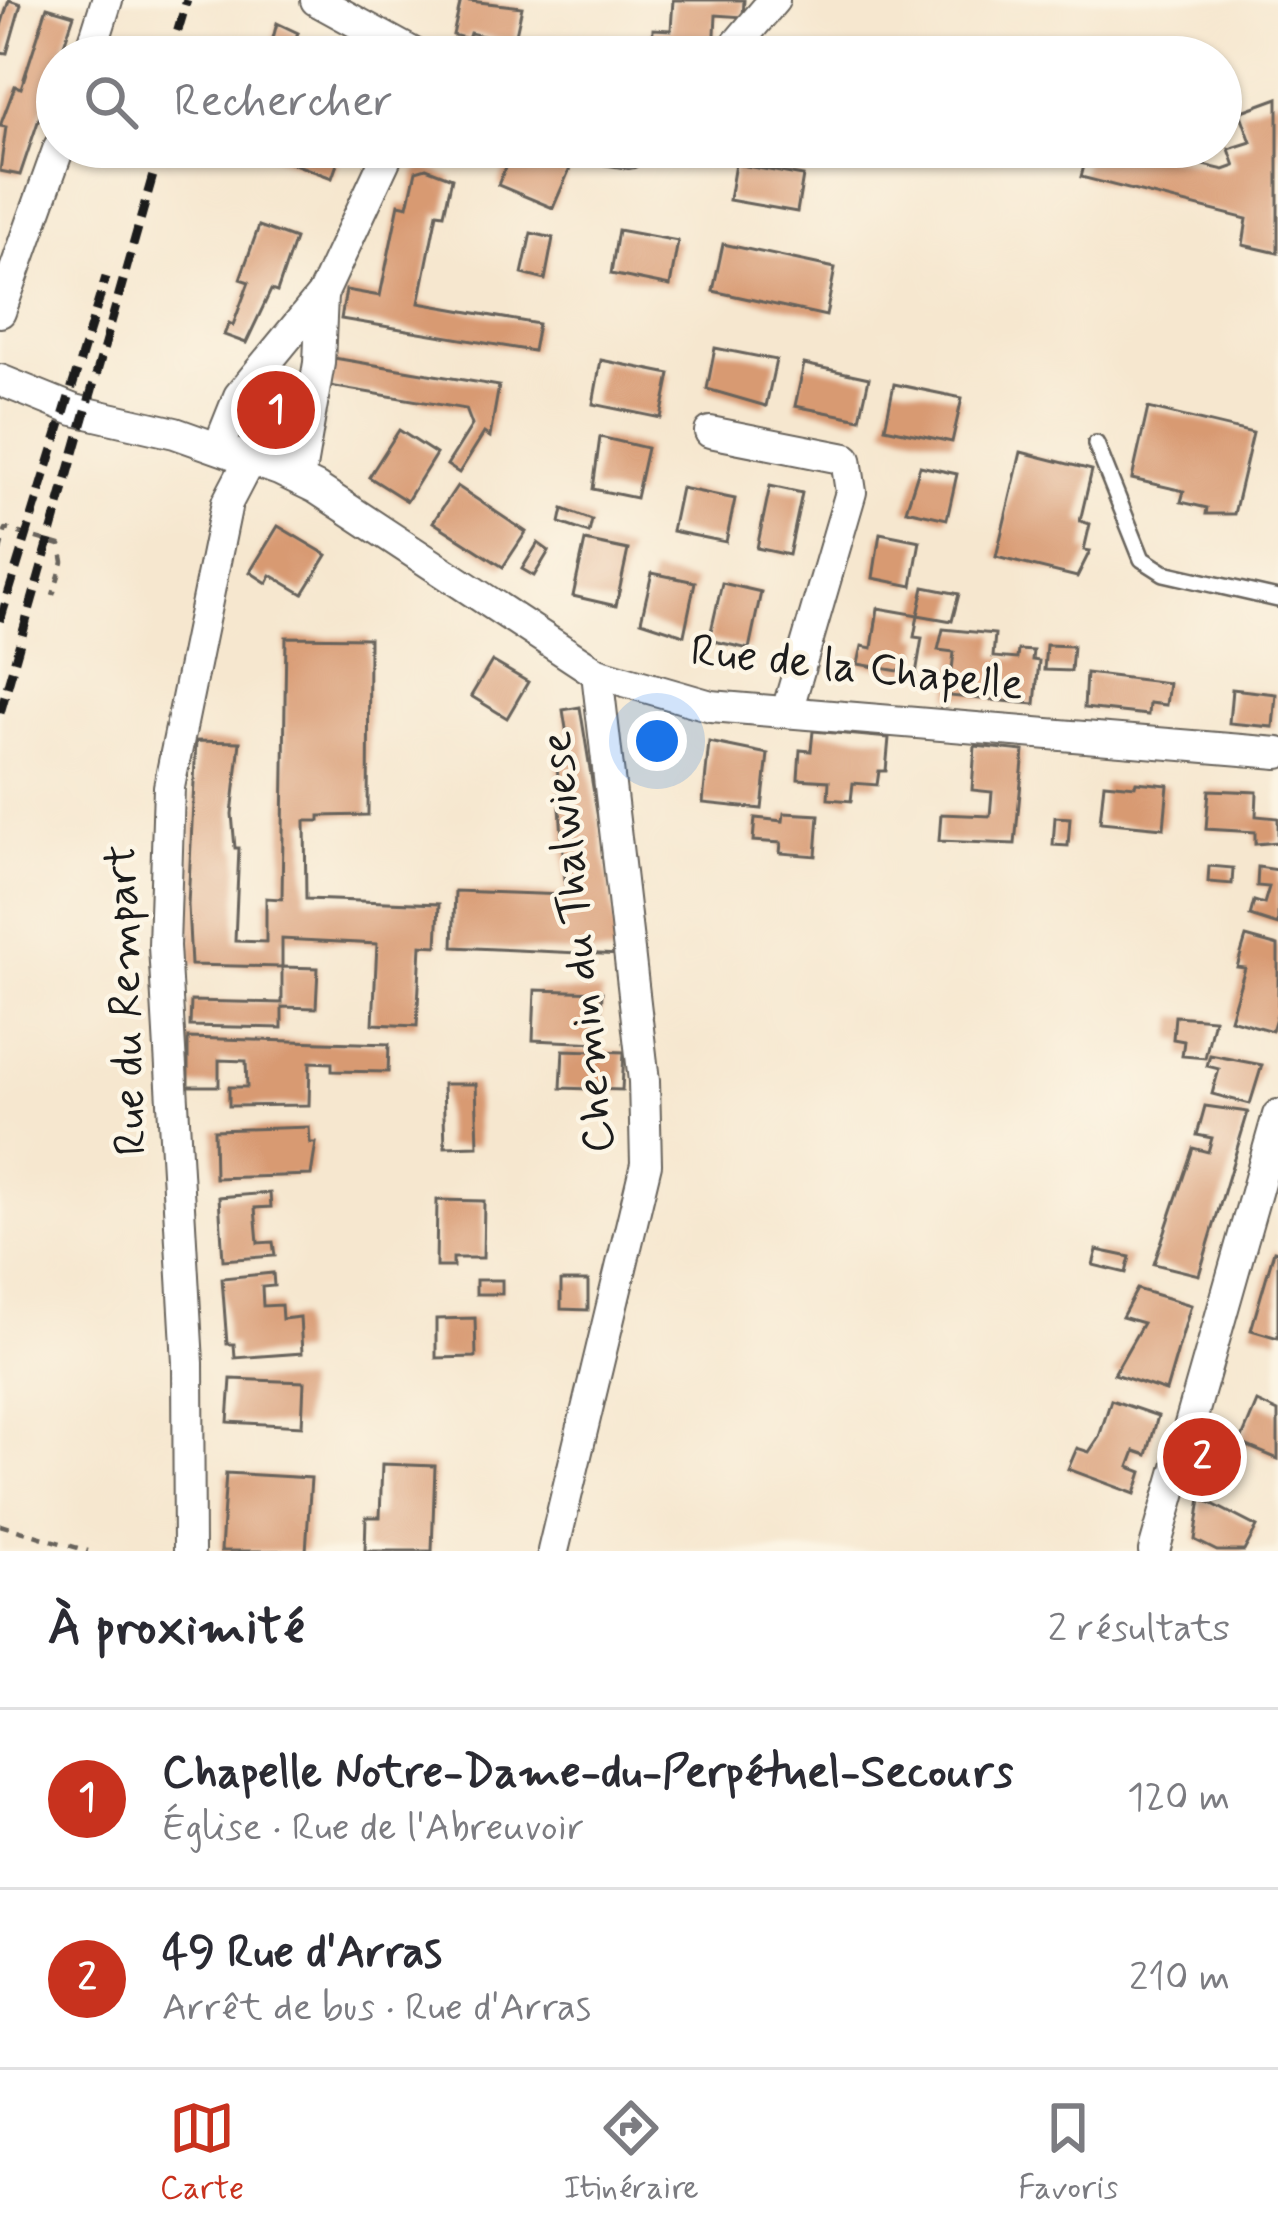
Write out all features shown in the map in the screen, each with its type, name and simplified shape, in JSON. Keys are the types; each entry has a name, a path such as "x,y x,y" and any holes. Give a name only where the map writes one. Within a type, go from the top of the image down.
{"street":[{"path":"95,36 106,0"},
{"path":"316,0 382,36"},
{"path":"744,36 774,0"},
{"path":"0,312 51,168"},
{"path":"219,446 239,395 322,295 382,168"},
{"path":"299,479 319,363 322,295"},
{"name":"Rue de la Chapelle","path":"0,380 74,410 219,446 299,479 597,673 711,706 1278,753"},
{"path":"710,432 846,459 851,492 787,711"},
{"name":"Rue du Rempart","path":"189,1551 188,1364 164,946 169,787 227,503 250,457"},
{"name":"Chemin du Thalwiese","path":"554,1551 646,1164 644,1081 597,673"},
{"path":"1154,1551 1278,1115"}],"lane":[{"path":"1096,444 1142,559 1164,573 1278,599"}],"path":[{"path":"0,551 6,529 60,545 63,562 52,595"},
{"path":"0,1525 88,1551"}],"building":[{"path":"9,0 21,4 7,53 0,52 0,29"},
{"path":"461,0 522,7 516,36 453,35"},
{"path":"673,0 744,0 743,17 716,15 715,36 653,36 653,29 671,30"},
{"path":"47,7 74,15 67,36 38,36"},
{"path":"277,23 298,33 296,36 274,36"},
{"path":"36,41 36,128 20,175 0,171 6,127 0,126 15,86 21,88"},
{"path":"1278,98 1278,253 1243,245 1247,219 1081,177 1083,168 1242,168 1242,145 1251,142 1242,111"},
{"path":"305,168 336,168 332,178"},
{"path":"426,168 452,178 444,214 437,213 419,303 538,324 533,351 341,319 346,290 380,296 399,204 408,206 416,171"},
{"path":"505,168 570,168 553,208 498,185"},
{"path":"734,168 803,176 797,212 729,200"},
{"path":"259,226 295,239 277,292 271,290 246,343 224,335 229,323 233,325 249,282 240,279"},
{"path":"618,230 678,241 670,286 611,274"},
{"path":"531,233 553,238 545,280 522,274"},
{"path":"723,244 835,268 826,316 713,291"},
{"path":"715,348 776,360 766,406 707,389"},
{"path":"334,358 499,386 490,437 484,433 459,473 447,465 472,425 466,409 330,386"},
{"path":"601,360 670,374 661,418 593,404"},
{"path":"804,364 869,378 860,419 795,406"},
{"path":"894,384 962,398 952,442 885,428"},
{"path":"285,398 295,404 295,416 257,422 258,399"},
{"path":"1148,408 1253,433 1234,514 1206,514 1207,508 1181,502 1184,491 1132,479"},
{"path":"399,430 436,454 407,501 369,477"},
{"path":"600,437 647,448 636,498 593,489"},
{"path":"1021,452 1092,470 1080,521 1090,524 1084,550 1090,551 1077,577 996,557"},
{"path":"920,466 957,474 947,519 906,510"},
{"path":"457,486 526,532 503,567 433,522"},
{"path":"770,486 802,493 789,555 757,548"},
{"path":"681,488 735,499 726,542 672,531"},
{"path":"563,509 592,520 589,533 560,523"},
{"path":"278,526 327,555 303,594 271,575 267,583 250,572"},
{"path":"880,533 920,541 912,586 873,578"},
{"path":"585,541 628,550 616,606 573,596"},
{"path":"538,543 549,551 534,576 522,569"},
{"path":"652,573 695,582 684,635 641,621"},
{"path":"722,583 761,592 749,649 709,640"},
{"path":"924,587 959,594 952,621 918,615"},
{"path":"878,608 918,615 914,637 922,638 916,674 858,664 862,646 872,648"},
{"path":"943,629 995,634 993,657 1017,659 1018,650 1033,651 1032,660 1039,661 1035,704 949,696 954,652 938,650"},
{"path":"286,637 369,638 368,815 305,821 306,899 439,904 437,946 421,945 417,1026 373,1024 377,944 282,939 282,967 191,965 188,905 196,741 240,742 232,814 235,848 239,848 235,941 266,942 266,898 282,899"},
{"path":"1046,645 1073,646 1071,671 1044,670"},
{"path":"492,661 528,682 507,718 471,696"},
{"path":"1086,673 1169,683 1166,705 1149,703 1148,715 1084,708"},
{"path":"1232,689 1276,694 1273,727 1229,723"},
{"path":"580,707 620,955 453,947 455,891 566,895 556,749 569,747 563,710"},
{"path":"813,731 889,738 886,771 879,771 877,785 853,783 851,801 828,799 829,781 798,779 800,750 811,751"},
{"path":"709,742 768,754 762,809 703,803"},
{"path":"975,746 1024,751 1015,844 939,841 941,814 990,816 992,792 972,790"},
{"path":"1136,782 1168,785 1164,828 1100,822 1104,783 1135,786"},
{"path":"1209,790 1257,792 1256,816 1278,818 1278,842 1255,844 1255,832 1206,829"},
{"path":"784,813 819,815 816,856 780,853 781,843 753,841 755,818 783,821"},
{"path":"1055,817 1070,818 1068,846 1053,845"},
{"path":"1209,866 1233,868 1232,884 1208,882"},
{"path":"1258,867 1278,870 1278,925 1250,916 1254,901 1264,904 1269,887 1257,886"},
{"path":"1246,937 1278,946 1278,1011 1272,1031 1230,1019 1245,968 1237,967"},
{"path":"282,967 318,968 316,1008 282,1007 282,1028 190,1026 191,1001 282,1003"},
{"path":"535,990 602,992 600,1043 533,1040"},
{"path":"1175,1016 1214,1019 1205,1058 1182,1056 1184,1041 1173,1039"},
{"path":"188,1038 389,1044 388,1072 332,1071 332,1063 310,1062 309,1105 229,1106 229,1087 247,1087 246,1061 219,1060 219,1086 188,1086"},
{"path":"563,1050 624,1052 622,1090 561,1088"},
{"path":"1210,1055 1262,1065 1250,1104 1212,1094 1219,1069 1207,1066"},
{"path":"443,1084 476,1084 478,1146 445,1147"},
{"path":"1205,1106 1248,1112 1199,1275 1154,1264 1193,1148 1208,1152 1212,1138 1197,1135"},
{"path":"309,1127 310,1143 316,1143 311,1175 215,1178 214,1130"},
{"path":"270,1193 271,1207 255,1208 258,1243 273,1242 275,1256 223,1260 219,1197"},
{"path":"437,1200 484,1201 483,1258 453,1258 453,1267 436,1267"},
{"path":"1097,1250 1130,1257 1126,1273 1093,1265"},
{"path":"1274,1251 1278,1252 1278,1338 1251,1330"},
{"path":"273,1273 274,1286 262,1287 263,1306 281,1305 282,1319 300,1317 302,1353 235,1358 234,1344 227,1344 222,1278"},
{"path":"476,1280 502,1280 502,1294 476,1294"},
{"path":"561,1281 588,1281 588,1310 561,1309"},
{"path":"1137,1289 1191,1305 1166,1391 1114,1374 1143,1323 1122,1317"},
{"path":"475,1318 476,1357 436,1358 436,1319"},
{"path":"231,1379 304,1382 302,1426 228,1422"},
{"path":"1111,1400 1158,1416 1147,1455 1135,1451 1129,1467 1142,1472 1135,1494 1068,1469 1077,1448 1089,1452 1099,1437"},
{"path":"1257,1402 1278,1412 1278,1459 1240,1443"},
{"path":"382,1464 435,1466 432,1551 365,1551 366,1517 380,1517"},
{"path":"226,1473 311,1478 306,1551 221,1551"},
{"path":"1201,1498 1257,1527 1244,1551 1217,1551 1195,1540"}],"railway":[{"path":"176,36 187,0"},
{"path":"0,713 155,168"},
{"path":"0,621 106,277"}],"place":[{"name":"Chapelle Notre-Dame-du-Perpétuel-Secours","path":"276,410"},
{"name":"49 Rue d'Arras","path":"1202,1457"}]}
